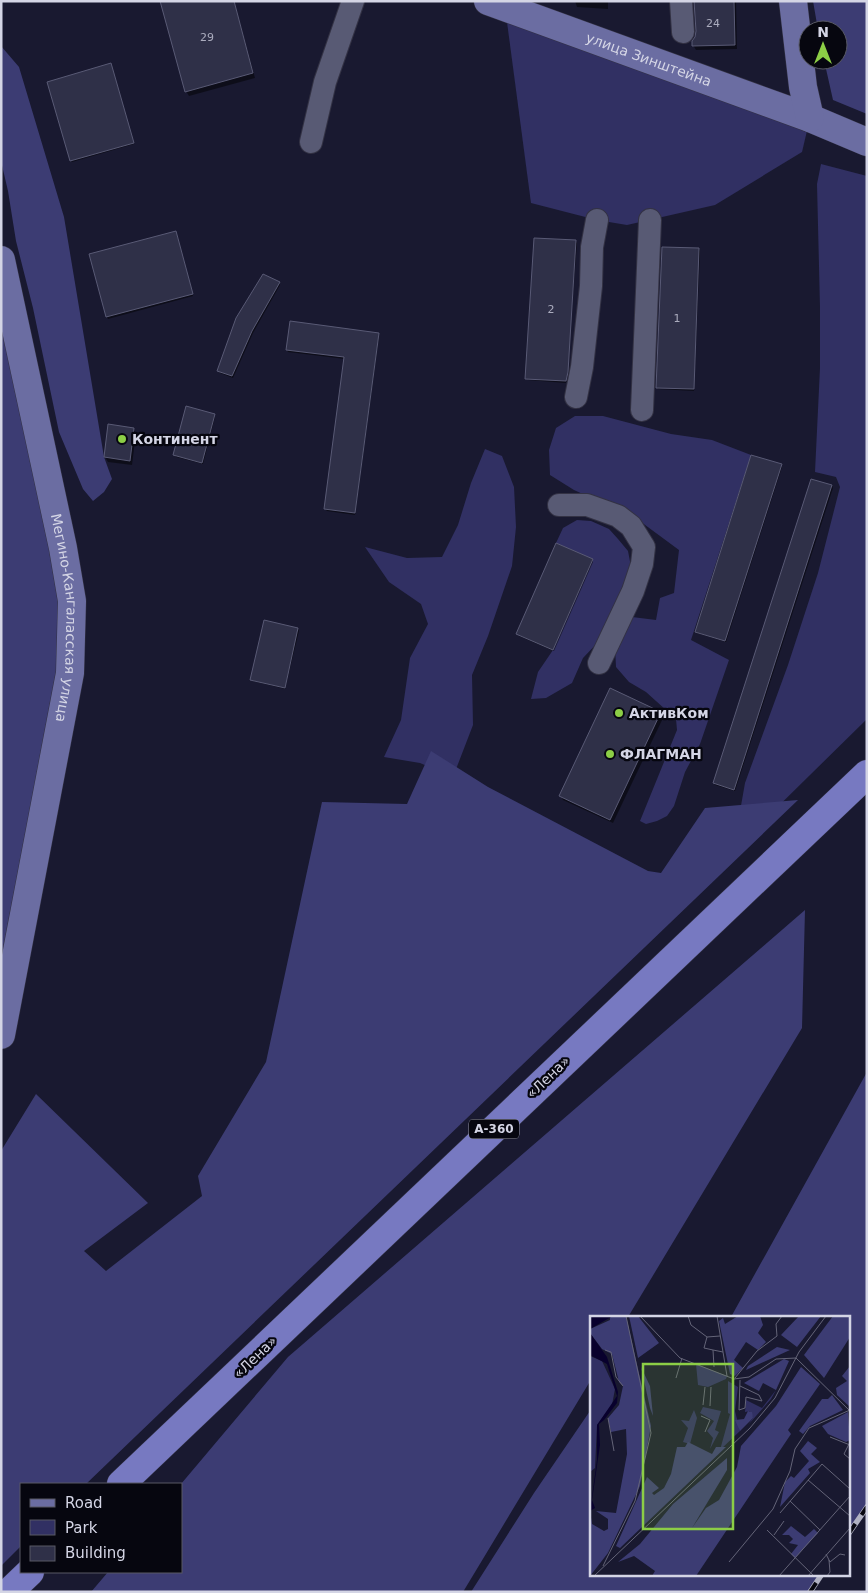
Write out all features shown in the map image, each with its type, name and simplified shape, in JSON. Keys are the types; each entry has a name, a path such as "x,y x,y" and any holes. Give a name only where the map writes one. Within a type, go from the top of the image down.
{"highway":[{"name":"«Лена»","path":"122,1483 867,774"},
{"path":"9,1592 29,1573"}],"main road":[{"name":"улица Зинштейна","path":"488,1 810,118 867,142"},
{"path":"793,1 803,87 810,118"},
{"name":"Мегино-Кангаласская улица","path":"1,260 63,548 72,601 70,672 1,1036"}],"lane":[{"path":"311,142 325,82 353,1"},
{"path":"681,1 683,32"},
{"path":"576,397 582,367 592,286 592,247 597,220"},
{"path":"642,410 650,220"},
{"path":"559,505 587,505 618,516 631,526 644,547 642,564 633,591 599,663"}],"green space":[{"path":"505,7 810,118 802,152 715,205 627,225 597,220 531,203"},
{"path":"821,164 867,176 867,719 754,830 736,834 745,783 788,665 818,573 840,487 836,477 815,472 820,368 817,184"},
{"path":"575,416 603,416 671,434 712,440 751,455 691,640 729,660 700,744 685,772 674,806 667,816 646,824 640,821 677,730 676,719 646,692 629,682 616,667 615,647 632,617 656,620 660,598 674,593 679,550 637,519 574,490 550,475 549,450 556,428"},
{"path":"485,449 502,456 514,487 516,527 512,566 488,636 472,675 473,725 453,777 420,763 384,757 401,720 410,658 428,624 421,604 389,582 365,547 407,558 442,557 458,525 471,483"},
{"path":"577,520 591,521 609,529 628,551 632,572 600,640 583,658 572,683 546,698 531,699 538,672 553,650 593,560 556,543 563,528"}],"shaded area":[{"path":"813,1 867,1 867,114 833,100 826,70 848,70 848,20 816,20"},
{"path":"1,46 19,67 64,217 104,457 112,479 104,492 93,501 83,489 59,432 33,308 16,241 1,161"},
{"path":"1,260 72,601 1,1035"},
{"path":"431,751 488,787 648,871 661,873 705,808 798,800 87,1483 20,1483 20,1547 1,1566 1,1151 36,1094 148,1203 84,1251 106,1271 202,1196 198,1176 266,1062 322,802 407,804"},
{"path":"805,910 802,1028 629,1316 590,1316 590,1381 463,1592 91,1592 107,1573 182,1573 182,1483 288,1357"},
{"path":"867,1072 867,1507 850,1532 850,1316 732,1316"},
{"path":"590,1411 590,1576 821,1576 810,1592 471,1592 534,1493"}],"building":[{"path":"160,1 234,1 253,73 185,92"},
{"path":"694,1 734,1 735,45 692,46 696,31"},
{"path":"111,63 134,143 70,161 47,82"},
{"path":"176,231 193,294 106,317 89,254"},
{"path":"534,238 576,240 566,381 525,379"},
{"path":"662,247 699,248 694,389 656,388"},
{"path":"263,274 280,282 252,331 232,376 217,371 236,318"},
{"path":"290,321 379,333 355,513 324,509 344,357 286,350"},
{"path":"186,406 215,414 202,463 173,455"},
{"path":"108,424 134,428 130,461 104,457"},
{"path":"751,455 782,464 725,641 695,632"},
{"path":"811,479 832,485 734,790 713,783"},
{"path":"556,543 593,559 553,650 516,634"},
{"path":"264,620 298,628 285,688 250,680"},
{"path":"610,688 661,712 610,820 559,796"}],"railway":[{"path":"850,1532 867,1507"},
{"path":"810,1592 821,1576"}],"place":[{"name":"Континент","path":"122,439"},
{"name":"АктивКом","path":"619,713"},
{"name":"ФЛАГМАН","path":"610,754"}]}
